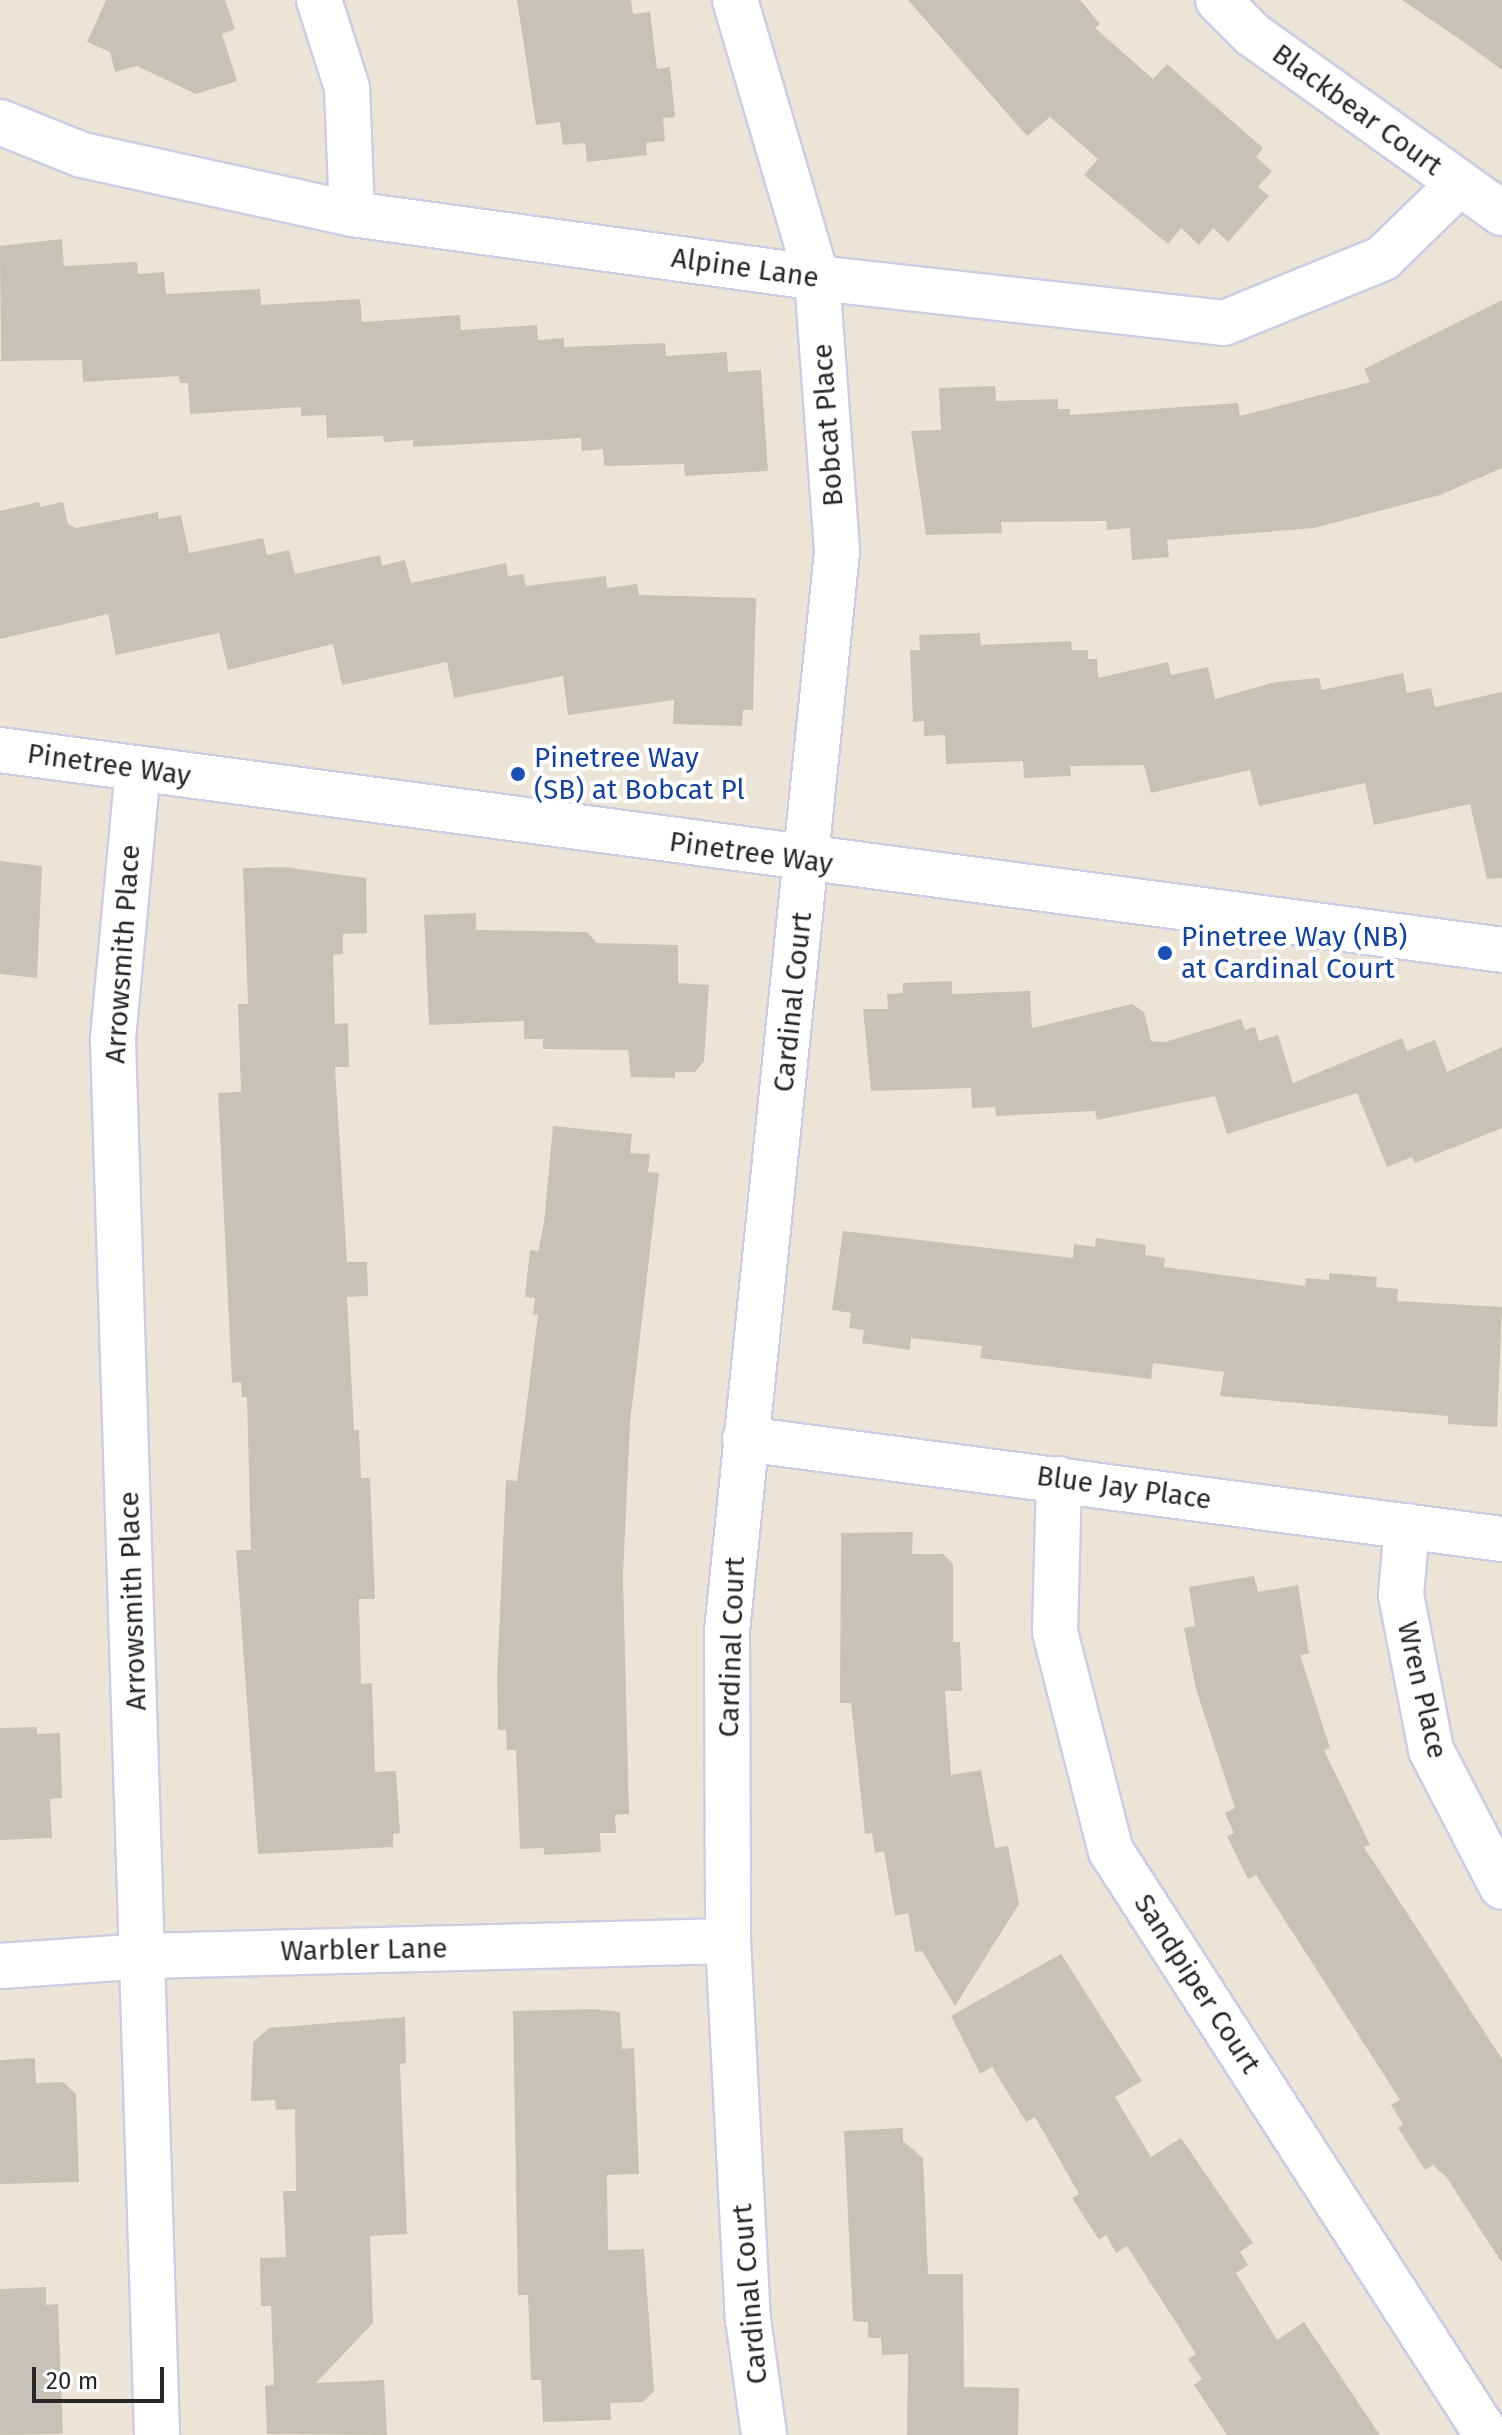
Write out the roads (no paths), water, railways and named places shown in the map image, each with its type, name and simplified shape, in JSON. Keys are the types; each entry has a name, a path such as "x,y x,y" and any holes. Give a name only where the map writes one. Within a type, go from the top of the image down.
{"street":[{"path":"319,0 347,88 352,214"},
{"name":"Bobcat Place","path":"735,0 817,278 837,552 808,861"},
{"name":"Blackbear Court","path":"1218,0 1253,35 1502,213"},
{"name":"Alpine Lane","path":"0,122 82,155 352,214 817,278 1224,323 1383,258 1460,183"},
{"name":"Pinetree Way","path":"0,750 808,861 1502,950"},
{"name":"Arrowsmith Place","path":"138,769 113,1041 146,1956 157,2435"},
{"name":"Cardinal Court","path":"764,2435 748,2319 728,1941 727,1631 808,861"},
{"name":"Blue Jay Place","path":"745,1439 1502,1539"},
{"name":"Sandpiper Court","path":"1059,1479 1055,1632 1111,1851 1487,2435"},
{"name":"Wren Place","path":"1407,1526 1401,1595 1431,1750 1502,1887"},
{"name":"Warbler Lane","path":"0,1966 146,1956 728,1941"}],"place":[{"name":"Pinetree Way (SB) at Bobcat Pl","path":"518,774"},
{"name":"Pinetree Way (NB) at Cardinal Court","path":"1165,953"}]}
